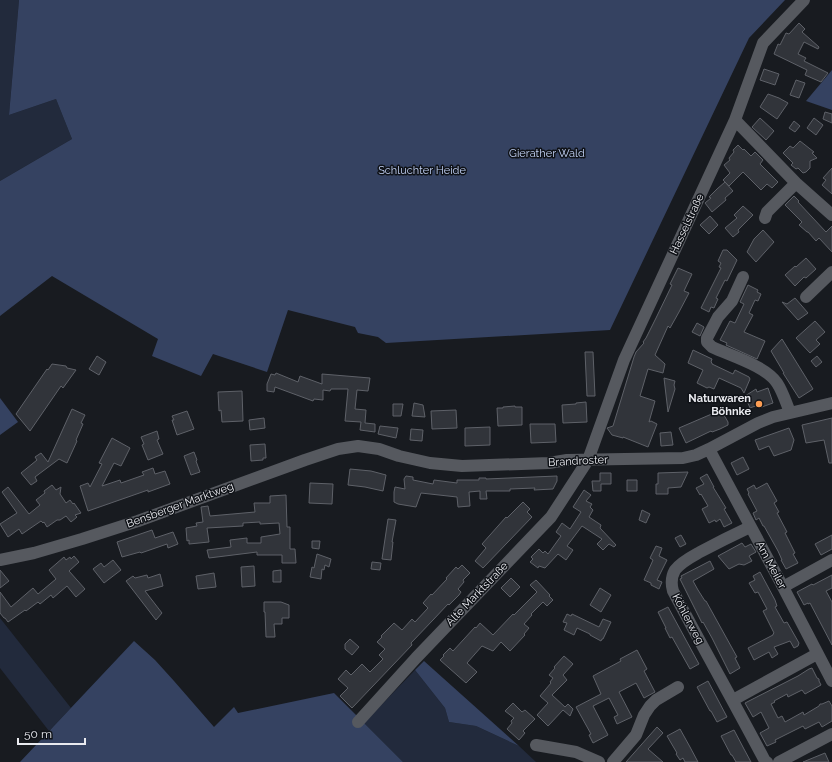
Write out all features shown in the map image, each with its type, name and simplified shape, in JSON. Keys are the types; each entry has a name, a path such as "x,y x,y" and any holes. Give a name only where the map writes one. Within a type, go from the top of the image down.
{"street":[{"name":"Hasselstraße","path":"588,460 624,360 735,120 764,43 804,0"},
{"path":"735,120 796,183 832,215"},
{"path":"765,218 767,212 796,183"},
{"path":"806,297 832,272"},
{"path":"743,277 732,301 718,317 707,338 707,342 712,347 756,366 767,373 777,383 790,412"},
{"name":"Brandroster","path":"358,446 379,449 430,463 462,466 549,463 567,460 683,458 696,455 758,423 773,417 832,403"},
{"name":"Bensberger Marktweg","path":"0,560 34,553 82,539 317,456 358,446"},
{"name":"Am Meiler","path":"709,449 832,681"},
{"name":"Alte Marktstraße","path":"358,722 416,658 552,517 588,460"},
{"name":"Köhlerweg","path":"750,527 684,561 672,577 671,585 714,668 767,762"},
{"path":"783,587 832,560"},
{"path":"733,700 817,654"},
{"path":"613,762 636,735 650,706 656,700 678,687"},
{"path":"779,762 832,734"},
{"path":"536,745 576,752 599,762"}],"shaded area":[{"path":"0,0 19,0 9,115 56,99 72,139 0,181"},
{"path":"0,618 71,708 49,731 0,668"},
{"path":"415,670 445,708 449,722 476,726 519,746 536,762 403,762 364,723"}],"green space":[{"name":"Schluchter Heide","path":"19,0 785,0 749,38 610,330 386,343 378,337 358,333 355,327 288,310 267,372 213,354 201,376 152,356 158,339 52,276 0,316 0,181 72,139 56,99 9,115"},
{"path":"832,70 832,110 806,101"},
{"path":"0,398 18,422 0,435"},
{"path":"134,641 155,660 214,727 234,707 238,713 334,693 403,762 20,762"},
{"path":"424,661 519,746 476,726 449,722 445,708 415,670"}],"building":[{"path":"799,23 805,29 802,32 819,47 818,49 804,42 798,54 806,58 804,61 828,73 821,82 805,75 807,70 774,54 778,44 780,45 786,33 789,34"},
{"path":"764,69 779,74 775,85 760,80"},
{"path":"796,80 805,83 799,98 790,95"},
{"path":"768,94 788,103 777,119 760,107"},
{"path":"825,112 832,114 832,123 823,119"},
{"path":"760,118 774,131 766,140 752,127"},
{"path":"814,118 823,125 816,135 807,128"},
{"path":"794,121 800,126 795,132 789,128"},
{"path":"800,141 814,152 812,153 817,158 810,161 810,168 803,173 798,168 796,169 791,165 793,163 783,153 790,146 793,148"},
{"path":"738,145 751,156 755,152 763,160 760,164 778,182 772,188 767,184 761,190 743,172 729,186 723,180 730,173 724,165 730,160 729,158 734,152 733,150"},
{"path":"832,168 832,194 822,185 826,180 823,178"},
{"path":"725,182 733,191 725,198 726,200 712,212 705,203 711,198 709,197"},
{"path":"794,196 826,232 832,226 832,252 819,238 816,241 799,225 802,222 785,205"},
{"path":"743,206 753,215 733,237 725,228 737,218 734,215"},
{"path":"710,216 718,225 709,234 700,225"},
{"path":"763,230 774,242 756,262 747,252 754,239"},
{"path":"723,250 727,250 737,260 727,281 725,280 716,298 718,299 714,308 711,307 709,312 701,308 721,268 719,267 721,263 718,261"},
{"path":"806,258 816,269 806,278 804,277 795,286 785,275"},
{"path":"678,268 692,274 684,291 689,293 670,328 668,326 655,355 665,364 663,373 648,369 640,396 655,401 649,422 651,421 657,424 648,447 623,437 612,435 607,428 613,426 636,352 644,343 643,342 672,285 670,284"},
{"path":"748,285 758,290 757,292 761,294 758,301 755,300 749,313 753,315 744,332 765,341 757,359 726,345 727,343 720,340 730,321 735,323 744,304 740,302"},
{"path":"795,298 808,313 798,320 782,302 787,304"},
{"path":"815,321 825,332 816,340 820,344 810,353 796,338"},
{"path":"697,323 704,327 700,336 692,332"},
{"path":"782,339 813,389 799,398 771,351"},
{"path":"693,350 712,359 712,364 733,374 735,370 749,377 750,379 744,393 741,388 719,378 714,389 709,387 707,388 697,383 703,370 688,363"},
{"path":"585,352 593,352 595,396 587,396"},
{"path":"97,356 106,362 99,375 89,369"},
{"path":"817,356 822,362 816,367 811,361"},
{"path":"52,364 66,366 67,368 76,370 63,388 61,386 30,431 16,414"},
{"path":"276,373 298,382 300,376 322,384 322,374 370,378 368,391 357,390 355,409 366,410 365,423 375,424 375,432 360,430 361,422 345,421 348,389 331,389 330,391 323,390 323,400 314,399 313,401 275,387 274,392 267,391 267,384 271,374 275,375"},
{"path":"664,378 675,381 675,389 668,412"},
{"path":"768,388 773,403 759,408 758,405 750,408 745,396 756,389 757,392"},
{"path":"242,391 243,421 222,422 221,410 219,411 218,392"},
{"path":"586,402 587,422 563,423 562,405"},
{"path":"414,403 423,405 425,417 412,416"},
{"path":"393,404 403,404 401,416 393,416"},
{"path":"515,406 522,407 522,425 498,426 497,408"},
{"path":"72,409 85,415 81,423 83,424 76,440 77,441 67,463 59,459 35,477 37,481 31,485 21,473 37,460 35,457 41,453 48,462"},
{"path":"456,410 457,428 432,429 431,411"},
{"path":"721,410 728,422 728,425 686,443 679,428"},
{"path":"187,411 194,429 177,435 172,416"},
{"path":"264,418 265,428 250,430 249,420"},
{"path":"832,418 832,463 829,463 824,440 806,443 802,425"},
{"path":"530,424 555,424 556,442 531,443"},
{"path":"380,426 398,428 396,438 378,434"},
{"path":"490,427 490,445 465,446 465,428"},
{"path":"789,428 794,440 791,450 774,456 769,446 759,450 755,440"},
{"path":"411,429 423,430 422,441 410,440"},
{"path":"157,431 159,439 157,440 163,454 148,460 142,445 144,444 141,437"},
{"path":"671,432 673,445 661,446 660,433"},
{"path":"112,438 130,448 121,466 114,463 102,486 120,480 121,483 144,475 142,472 153,468 155,474 165,471 170,484 88,511 80,486 88,483 90,487 102,464 99,463"},
{"path":"265,444 266,458 263,458 263,460 251,461 250,445"},
{"path":"194,452 200,472 191,475 184,456"},
{"path":"743,457 749,469 737,475 731,463"},
{"path":"350,469 371,471 386,475 383,491 348,485"},
{"path":"688,472 681,487 668,488 668,494 656,494 658,473"},
{"path":"600,473 611,473 611,484 601,484 601,491 593,491 592,481 600,481"},
{"path":"707,474 726,508 724,509 732,523 724,527 720,519 716,522 715,520 709,523 702,509 708,506 696,488 704,484 700,478"},
{"path":"406,476 413,477 413,480 433,484 434,480 457,483 457,480 479,480 479,478 557,476 557,481 553,489 534,490 535,488 510,489 510,491 486,491 487,499 480,499 480,491 469,492 470,506 458,507 457,497 421,493 416,507 394,502 395,487 405,489 404,479"},
{"path":"627,480 637,480 637,491 627,491"},
{"path":"310,483 333,484 332,504 309,503"},
{"path":"767,483 777,501 774,503 779,512 777,513 787,532 785,533 795,553 793,554 798,563 786,569 764,526 759,518 756,520 753,513 757,511 748,494 747,489 754,485 756,489"},
{"path":"52,485 56,490 61,487 60,494 66,503 70,500 81,513 75,515 77,517 71,522 66,516 47,527 44,522 43,523 41,521 22,534 19,529 8,537 0,524 17,513 2,492 8,487 29,514 40,505 36,500"},
{"path":"584,490 591,495 586,501 592,504 590,507 593,510 589,517 601,525 600,528 616,545 614,547 609,544 603,550 597,544 602,539 582,526 567,546 573,550 566,560 558,554 545,568 539,566 538,568 530,562 533,559 531,557 539,549 543,553 545,551 548,554 561,536 556,532 562,523 570,529 581,512 573,507"},
{"path":"286,495 287,527 290,527 290,549 295,549 296,563 282,563 282,555 257,555 257,552 209,558 207,550 231,547 230,540 247,538 247,543 261,543 261,537 280,534 279,523 243,523 243,526 207,528 209,542 189,544 189,540 187,541 186,528 197,526 196,523 203,522 201,507 208,506 210,516 255,512 254,503 270,503 270,496"},
{"path":"523,502 530,509 527,512 532,517 483,568 475,561 486,548 482,544 506,517 507,518"},
{"path":"642,510 650,514 646,523 639,520"},
{"path":"388,519 396,520 392,542 391,560 382,559"},
{"path":"152,530 155,538 173,532 178,544 168,548 167,544 141,553 122,557 117,542"},
{"path":"681,535 686,544 680,547 675,538"},
{"path":"832,535 832,549 821,555 815,544"},
{"path":"312,541 320,541 319,549 312,548"},
{"path":"742,543 745,547 751,544 756,552 749,556 752,561 744,565 739,564 729,569 718,556"},
{"path":"656,546 662,548 659,556 667,560 657,580 662,582 659,589 644,580 653,560 650,558"},
{"path":"317,554 331,559 329,567 325,565 324,570 322,569 321,579 310,577 312,567 314,568"},
{"path":"74,556 79,562 69,571 85,589 76,597 67,586 53,598 51,595 40,604 38,602 8,622 4,618 0,613 0,592 11,607 33,588 38,594 56,579 49,570 64,557 66,560 70,557 71,559"},
{"path":"113,560 121,570 104,583 93,569 101,563 104,567"},
{"path":"710,561 714,569 693,581 706,601 737,657 735,658 740,668 730,674 680,579 682,578 681,576"},
{"path":"372,562 381,563 380,570 371,569"},
{"path":"462,565 470,573 463,580 464,582 458,589 461,592 459,595 449,605 448,604 411,643 412,645 352,708 340,696 348,688 338,679 346,670 351,675 362,664 370,672 383,659 379,655 385,649 377,642 382,637 381,636 394,623 402,630 412,619 415,622 428,608 423,603 447,579 446,578 456,567 458,569"},
{"path":"254,566 255,586 242,587 241,567"},
{"path":"0,570 9,581 0,588"},
{"path":"281,570 281,582 273,582 273,571"},
{"path":"760,572 775,600 777,606 775,607 784,623 787,622 799,643 798,646 794,648 790,641 774,647 778,654 772,658 769,652 754,660 748,648 773,635 774,633 763,611 767,609 758,592 755,593 749,583 755,580 753,576"},
{"path":"214,573 216,587 198,589 196,576"},
{"path":"160,574 163,586 145,591 162,613 156,620 126,581 133,576 135,578 147,575 148,578"},
{"path":"832,575 832,588 826,591 832,602 832,645 810,603 804,605 797,592"},
{"path":"511,578 520,587 510,597 501,588"},
{"path":"536,580 553,600 547,606 543,602 531,614 532,615 524,624 529,628 524,634 525,635 510,651 501,642 493,651 482,646 467,663 477,672 466,683 440,660 450,648 453,651 480,623 493,635 537,592 530,585"},
{"path":"600,588 611,595 601,612 590,605"},
{"path":"264,602 281,602 289,605 289,618 282,618 282,624 274,624 275,637 266,637"},
{"path":"668,607 699,664 690,669 672,637 670,638 658,612"},
{"path":"567,614 571,616 572,614 599,627 603,619 611,622 601,641 577,628 574,635 564,630 567,623 563,622"},
{"path":"350,639 359,647 352,655 345,649 345,644"},
{"path":"637,650 647,669 644,671 655,692 644,698 636,683 619,692 632,717 617,724 614,717 618,715 609,698 593,706 608,735 593,743 589,735 591,734 576,707 601,694 593,676 621,661 620,659"},
{"path":"564,656 573,664 563,675 567,680 552,695 565,707 568,704 573,709 570,716 563,710 548,726 537,715 548,703 540,696 551,683 550,682 553,678 549,675"},
{"path":"812,668 821,685 805,694 802,690 788,697 787,694 771,704 778,718 782,716 785,722 803,712 804,715 820,704 829,701 832,706 832,721 822,727 819,722 805,729 803,726 775,740 776,742 767,746 760,733 769,728 761,712 753,717 745,703"},
{"path":"708,681 727,717 717,722 697,687"},
{"path":"513,703 522,712 525,710 535,719 523,731 525,733 519,740 507,729 514,718 505,711"},
{"path":"657,727 663,733 648,749 663,762 626,762"},
{"path":"680,729 698,762 685,762 683,758 680,760 676,754 677,753 667,736"},
{"path":"734,730 751,762 736,762 731,755 721,736"},
{"path":"825,753 829,762 803,762"}],"place":[{"name":"Naturwaren Böhnke","path":"759,404"}],"park label":[{"name":"Gierather Wald","path":"547,153"}]}
